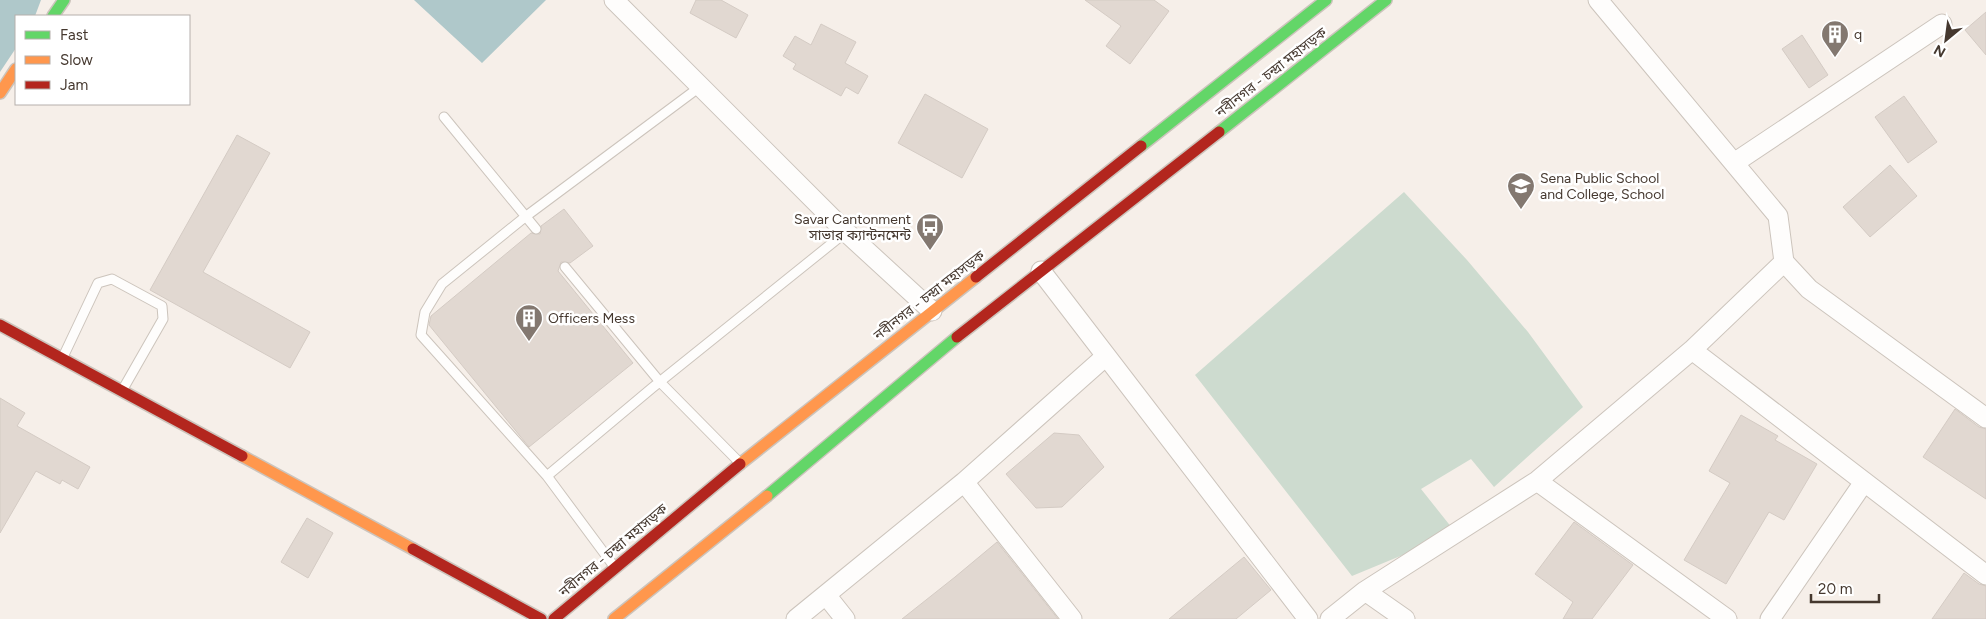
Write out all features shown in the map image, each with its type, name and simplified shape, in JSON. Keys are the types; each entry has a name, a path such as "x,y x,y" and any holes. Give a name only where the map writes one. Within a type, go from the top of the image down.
{"main road":[{"path":"54,15 64,0"},
{"name":"নবীনগর - চন্দ্রা মহাসড়ক","path":"554,619 740,464 1326,0"},
{"name":"নবীনগর - চন্দ্রা মহাসড়ক","path":"614,619 725,532 917,369 1386,0"},
{"path":"0,93 15,70"},
{"path":"0,325 541,619"}],"street":[{"path":"614,0 846,232 932,311"},
{"path":"1598,0 1778,216 1784,262 1809,289 1986,418"},
{"path":"1734,163 1942,24"},
{"path":"1330,619 1365,591 1538,481 1692,350 1784,262"},
{"path":"1041,271 1308,619"},
{"path":"1692,350 1986,575"},
{"path":"796,619 964,482 1106,356"},
{"path":"1538,481 1727,619"},
{"path":"964,482 1072,619"},
{"path":"1770,619 1864,482"},
{"path":"1365,591 1405,619"},
{"path":"826,595 845,619"}],"lane":[{"path":"615,567 547,476 421,334 424,312 442,284 525,217 701,86"},
{"path":"444,117 536,229"},
{"path":"547,476 846,232"},
{"path":"565,267 660,382 740,464"},
{"path":"62,359 98,283 112,279 162,306 163,319 121,392"}],"green space":[{"path":"1404,192 1467,260 1528,332 1583,407 1494,487 1471,459 1421,489 1456,533 1352,576 1195,375"}],"water":[{"path":"0,0 41,0 35,15 15,15 15,50 0,72"},
{"path":"414,0 546,0 482,63"}],"building":[{"path":"696,0 721,0 748,15 736,38 690,13"},
{"path":"1085,0 1154,0 1169,11 1130,64 1106,46 1121,26"},
{"path":"1986,12 1986,55 1965,30"},
{"path":"821,24 856,42 845,63 868,76 858,94 846,87 841,96 793,69 796,64 783,56 795,36 811,45"},
{"path":"1802,35 1828,75 1809,88 1782,49"},
{"path":"925,94 988,129 962,178 898,143"},
{"path":"1904,96 1937,142 1908,163 1875,117"},
{"path":"237,135 270,153 203,272 310,332 290,368 150,290"},
{"path":"1890,165 1917,196 1870,237 1843,207"},
{"name":"Officers Mess","path":"564,209 593,246 570,263 561,262 558,271 633,363 529,447 429,325 431,316 531,233 540,234 541,226"},
{"path":"0,398 25,413 17,426 90,467 78,489 62,480 60,484 36,471 0,533"},
{"path":"1955,409 1979,427 1986,429 1986,499 1923,457"},
{"path":"1741,415 1778,436 1775,440 1817,464 1784,520 1769,512 1726,584 1684,560 1730,483 1709,471"},
{"path":"1054,433 1079,435 1104,467 1062,507 1036,508 1006,474"},
{"path":"307,518 333,533 308,578 281,562"},
{"path":"1574,522 1633,565 1592,619 1563,619 1573,602 1535,574"},
{"path":"997,542 1058,619 902,619 955,577"},
{"path":"1244,557 1271,590 1236,619 1169,619"},
{"path":"1964,573 1979,584 1986,586 1986,619 1932,619"}],"traffic: fast":[{"path":"54,15 64,0"},
{"path":"1141,146 1326,0"},
{"path":"1219,132 1386,0"},
{"path":"767,496 957,337"}],"traffic: slow":[{"path":"0,93 15,70"},
{"path":"740,464 976,277"},
{"path":"242,456 413,549"},
{"path":"614,619 767,496"}],"traffic: jam":[{"path":"957,337 1219,132"},
{"path":"976,277 1141,146"},
{"path":"0,325 242,456"},
{"path":"554,619 740,464"},
{"path":"413,549 541,619"}],"place":[{"name":"q","path":"1835,58"},
{"name":"Sena Public School and College, School","path":"1521,210"},
{"name":"Savar Cantonment সাভার ক্যান্টনমেন্ট","path":"930,251"},
{"name":"Officers Mess","path":"529,342"}]}
